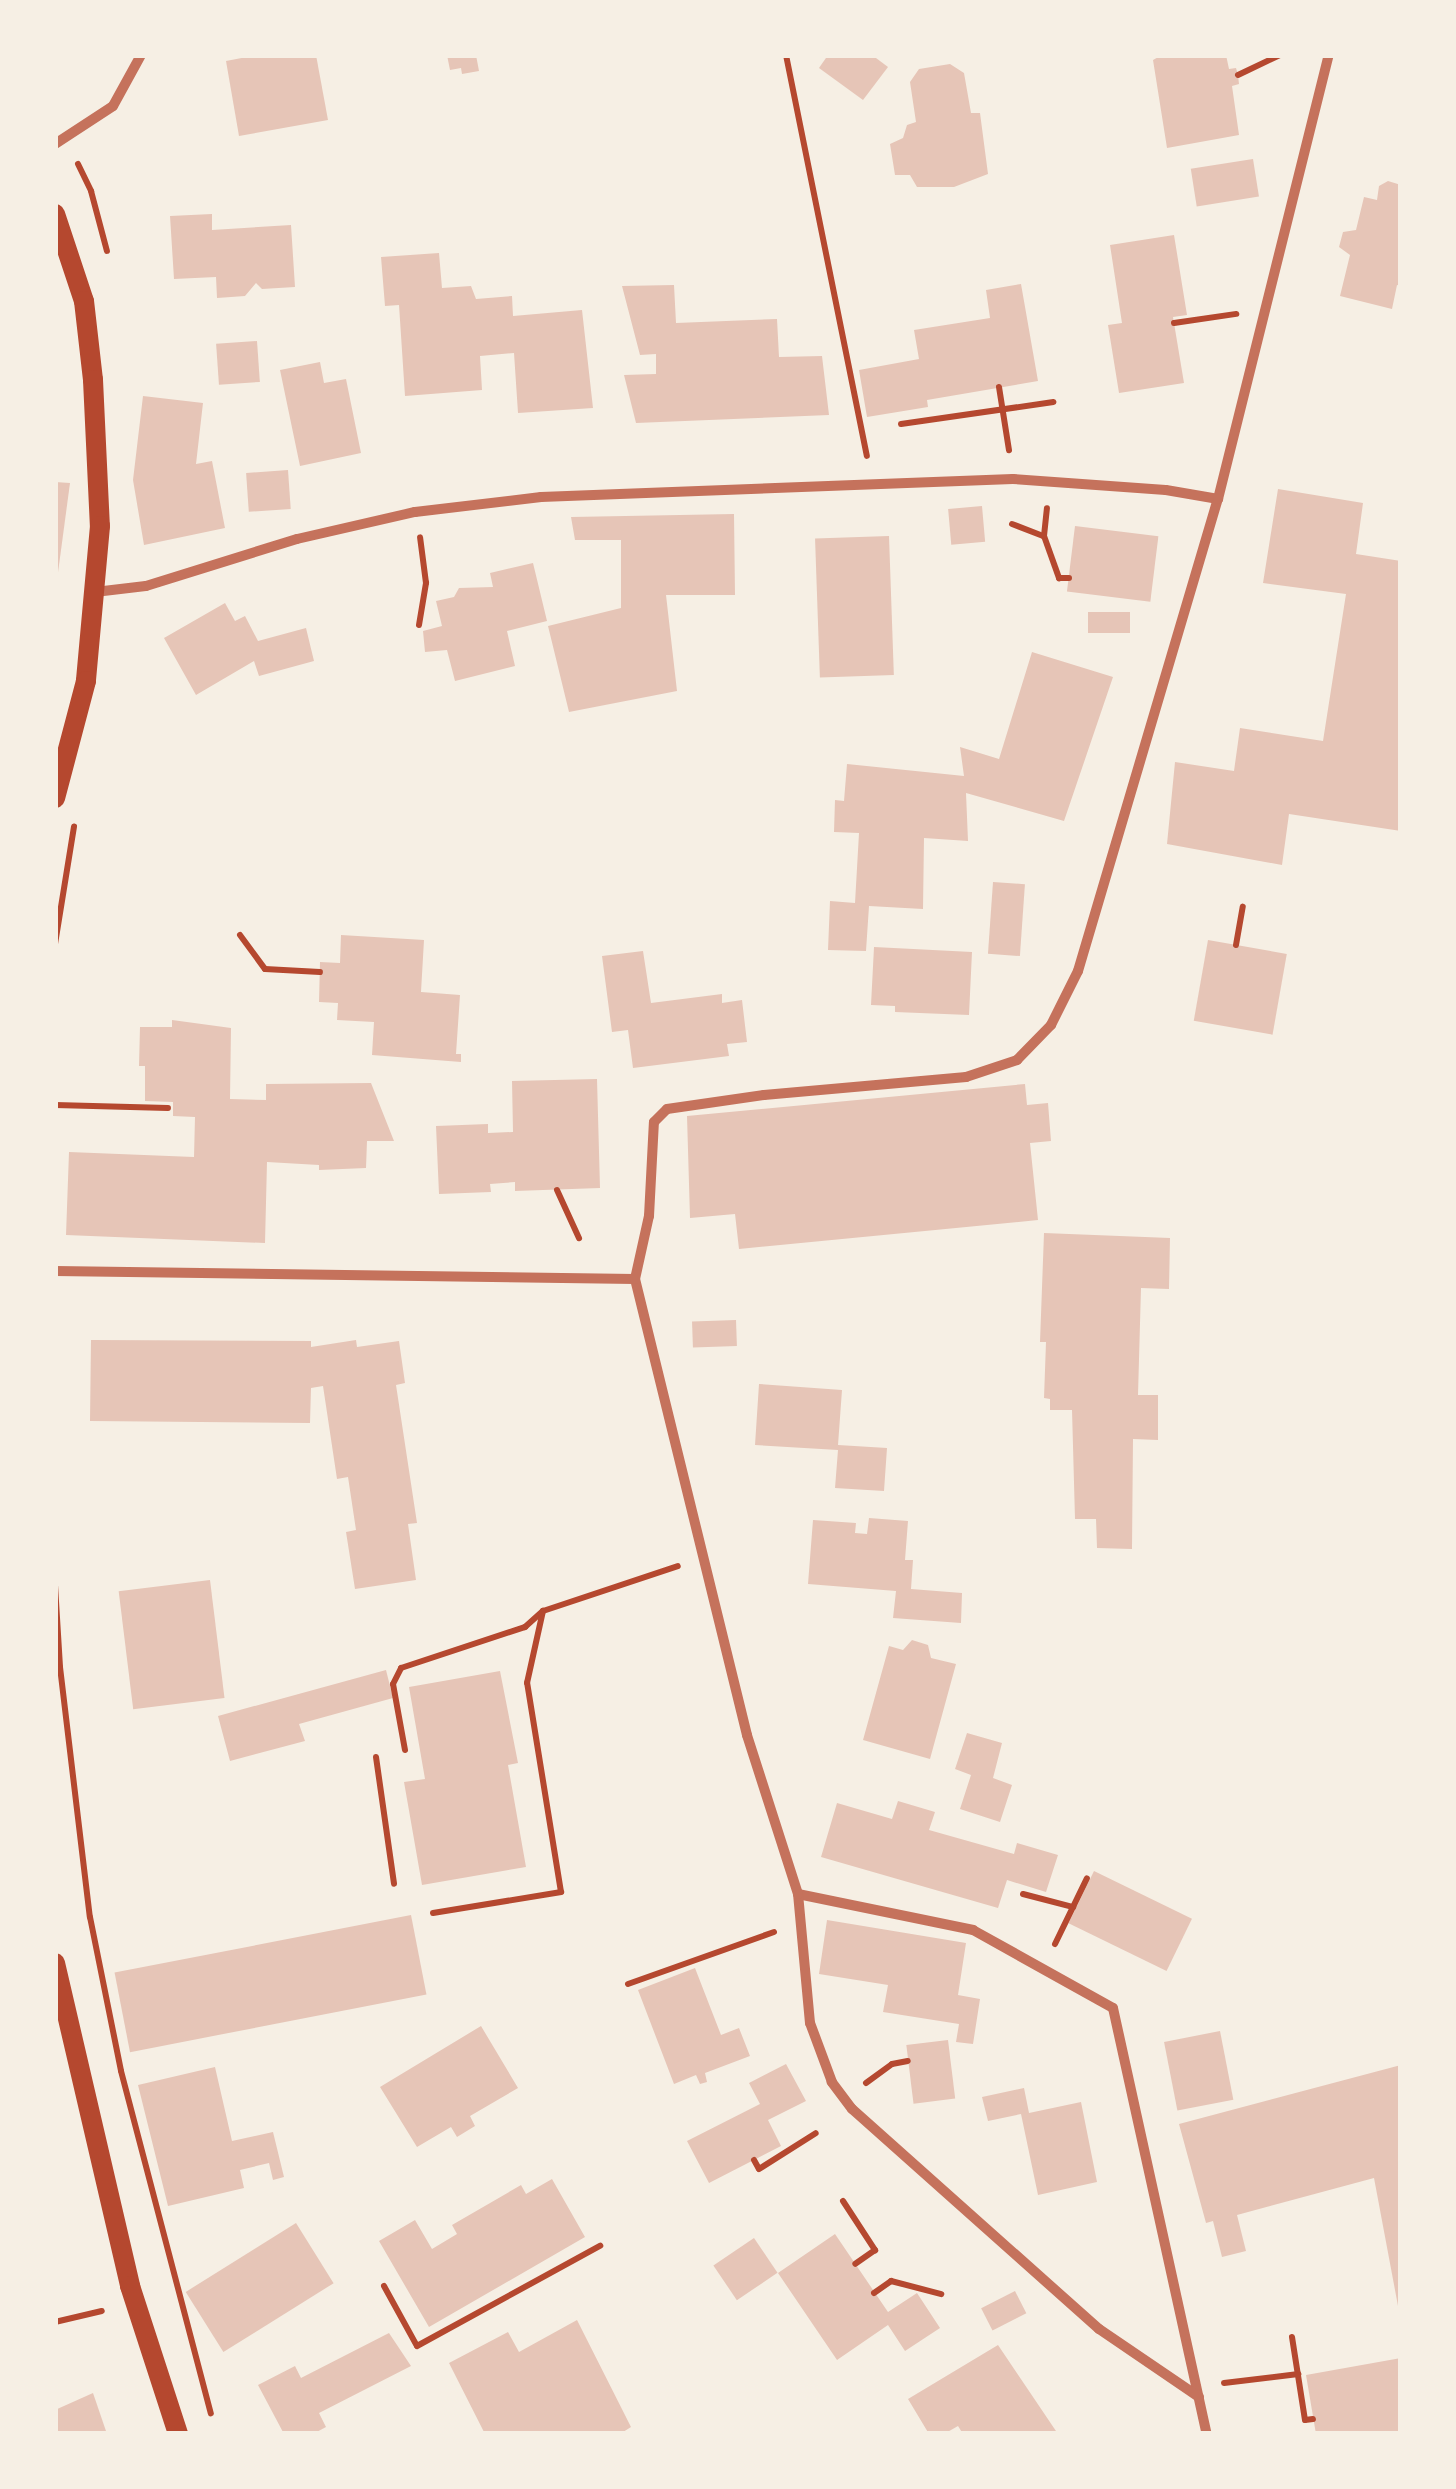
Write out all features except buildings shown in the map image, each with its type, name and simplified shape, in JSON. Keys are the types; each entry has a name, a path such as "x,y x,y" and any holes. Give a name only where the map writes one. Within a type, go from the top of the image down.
{"main road":[{"path":"55,214 84,301 92,368 100,526 86,681 55,798"},
{"path":"55,1963 130,2286 178,2434"}],"street":[{"path":"55,144 114,106 141,55"},
{"path":"1199,2396 1099,2329 845,2099 815,2043 798,1894 747,1735 635,1279 649,1216 654,1122 667,1109 764,1094 966,1077 1017,1060 1052,1025 1078,971 1218,499 1329,55"},
{"path":"95,592 146,586 297,539 416,512 655,490 1013,479 1166,490 1218,499"},
{"path":"55,1271 635,1279"},
{"path":"798,1894 973,1930 1113,2008 1207,2434"}],"path":[{"path":"786,55 868,458"},
{"path":"1238,76 1280,55"},
{"path":"1174,323 1236,314"},
{"path":"1000,387 1010,456"},
{"path":"901,424 1052,402"},
{"path":"1049,494 1044,536 1059,578 1069,578"},
{"path":"416,512 426,583 420,625"},
{"path":"1012,524 1044,536"},
{"path":"1236,945 1243,907"},
{"path":"240,935 266,969 320,972"},
{"path":"55,1105 168,1108"},
{"path":"557,1190 578,1238"},
{"path":"405,1750 393,1684 401,1668 525,1627 543,1611 694,1561"},
{"path":"55,1585 60,1667 90,1917 149,2186 212,2420"},
{"path":"432,1913 560,1892 526,1683 543,1611"},
{"path":"376,1757 394,1884"},
{"path":"1052,1952 1086,1878"},
{"path":"1023,1894 1073,1906"},
{"path":"628,1984 785,1929"},
{"path":"845,2099 892,2064 908,2062"},
{"path":"754,2160 759,2169 816,2132"},
{"path":"844,2201 875,2250 854,2264"},
{"path":"384,2286 417,2346 600,2246"},
{"path":"874,2293 892,2281 941,2294"},
{"path":"55,2322 109,2309"},
{"path":"1292,2337 1305,2420 1313,2419"},
{"path":"1214,2385 1298,2374"}]}
